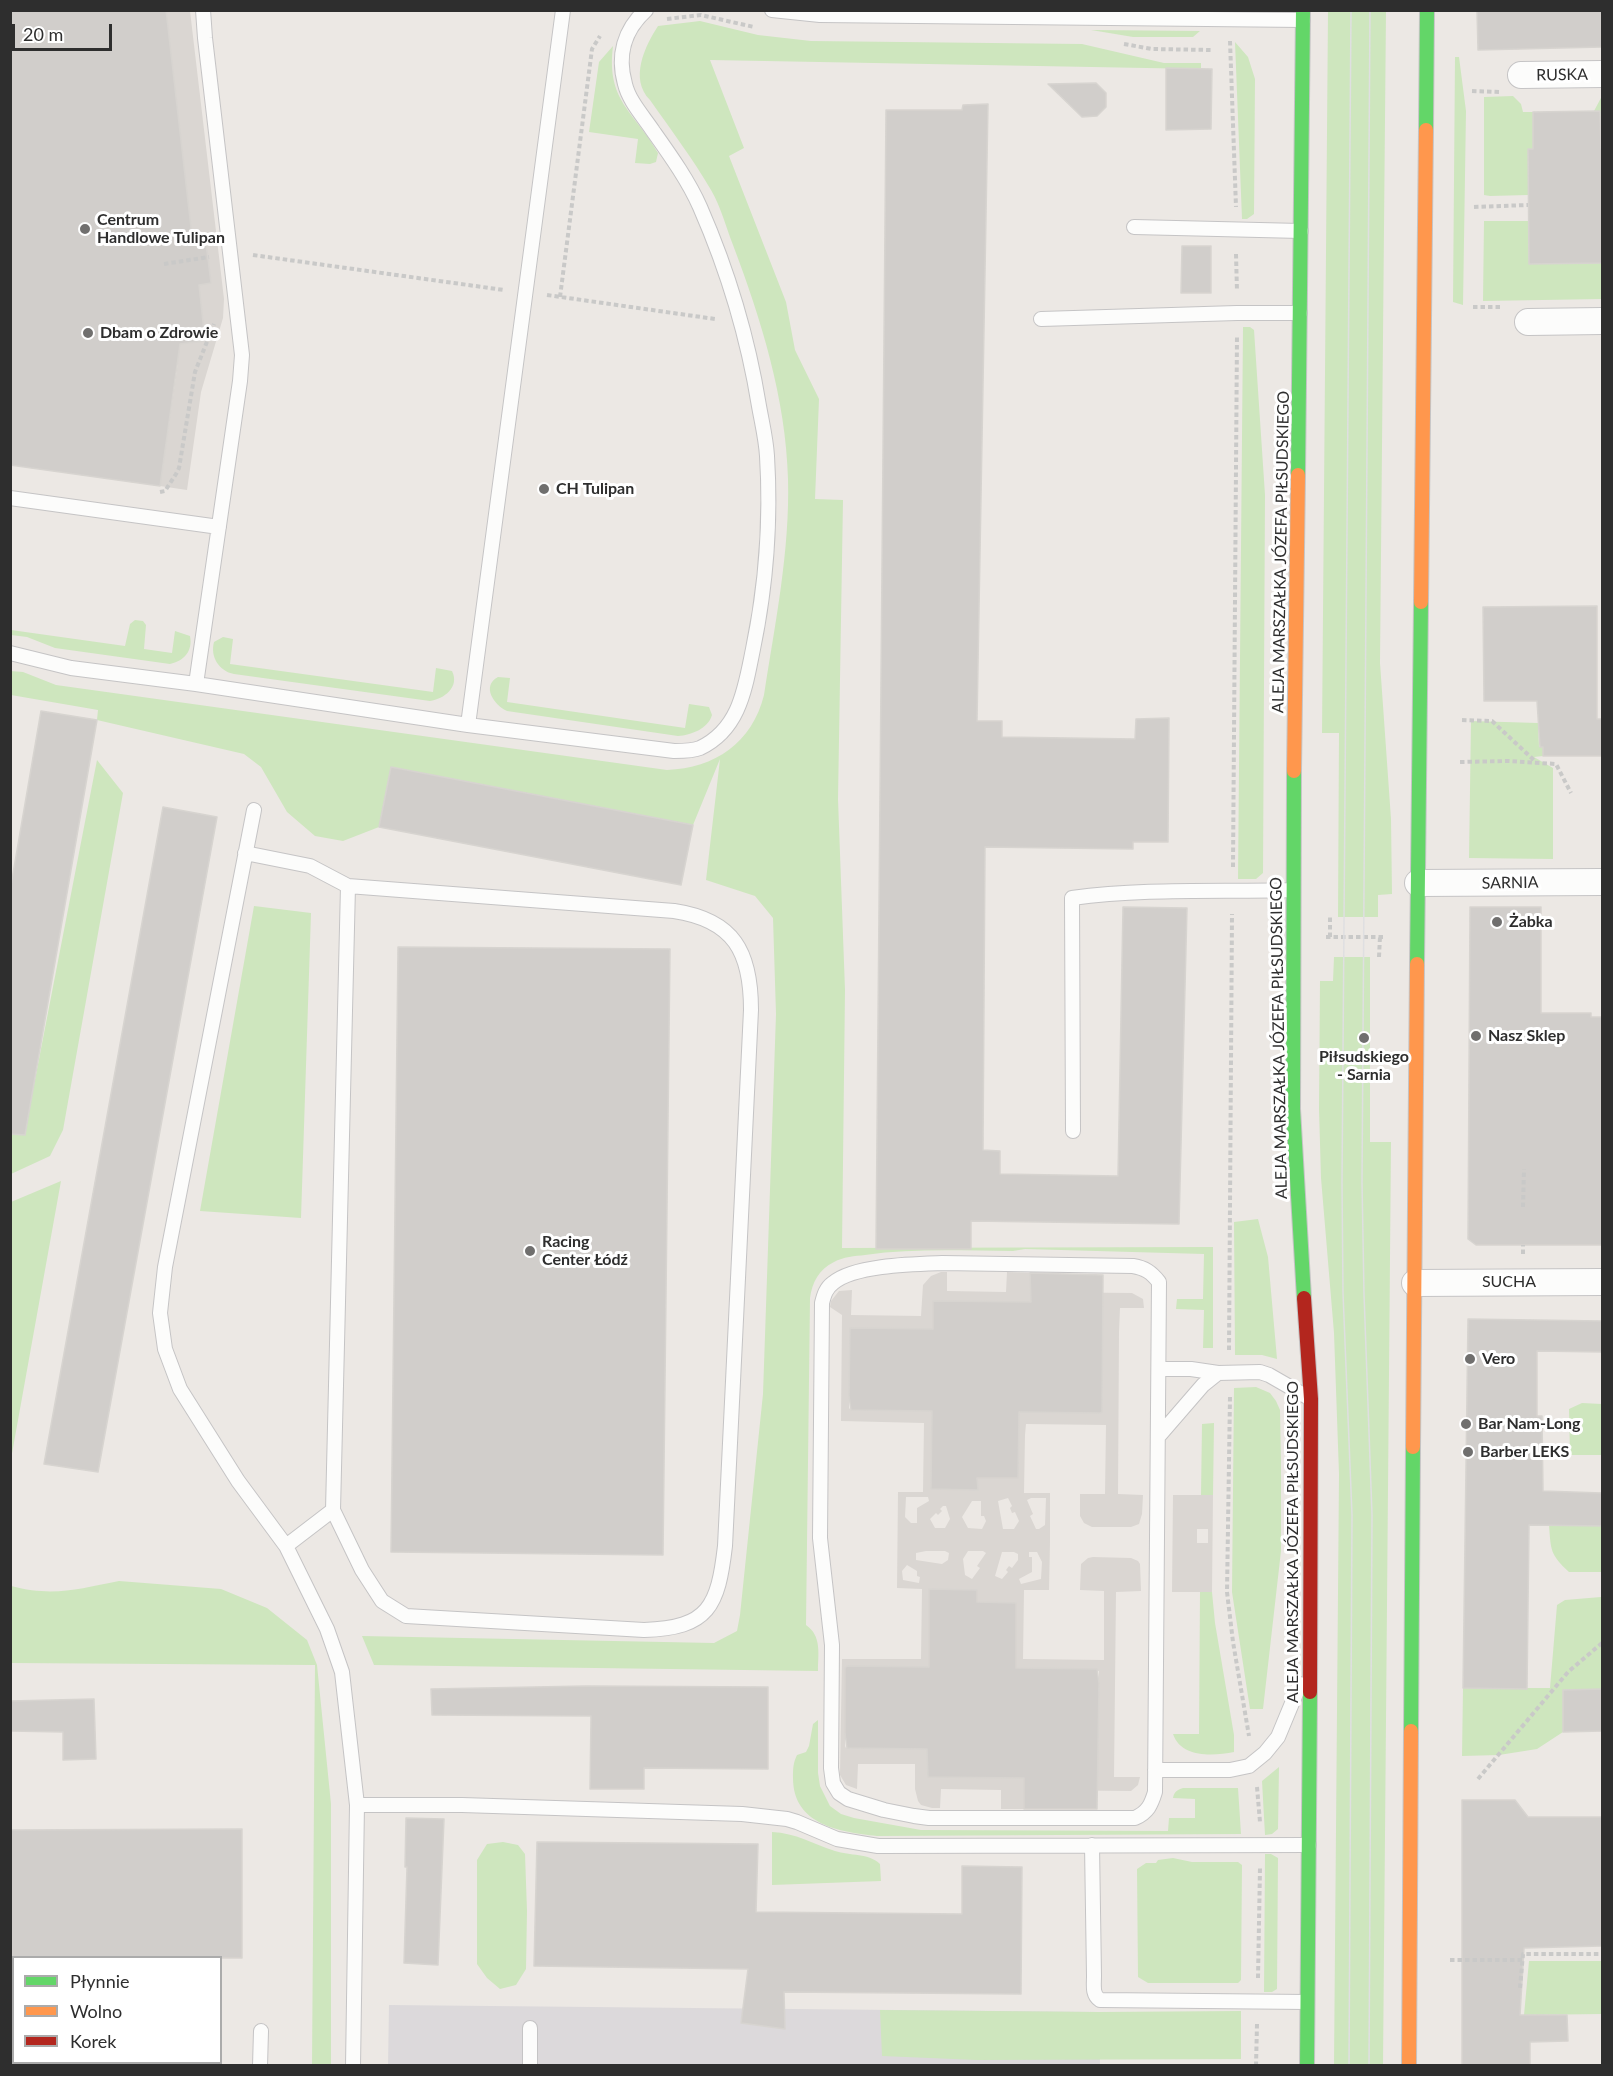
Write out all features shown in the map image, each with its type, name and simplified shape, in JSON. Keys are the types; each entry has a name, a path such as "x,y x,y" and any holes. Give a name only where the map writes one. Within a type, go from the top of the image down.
{"main road":[{"path":"1409,2066 1427,10"},
{"name":"ALEJA MARSZAŁKA JÓZEFA PIŁSUDSKIEGO","path":"1303,15 1293,890 1294,1141 1311,1399 1312,1473 1307,2066"}],"street":[{"name":"RUSKA","path":"1521,75 1602,74"},
{"path":"1528,322 1602,321"},
{"name":"SARNIA","path":"1418,883 1602,882"},
{"name":"SUCHA","path":"1415,1283 1602,1282"}],"lane":[{"path":"196,684 242,355 203,10"},
{"path":"468,725 563,10"},
{"path":"10,653 71,668 674,752 699,749 721,735 735,717 744,696 760,615 768,535 767,454 753,371 742,323 725,271 688,182 625,86 621,64 622,45 630,28 646,10"},
{"path":"772,10 820,15 1303,15"},
{"path":"1134,227 1301,231"},
{"path":"1041,319 1300,313"},
{"path":"10,498 219,527"},
{"path":"254,810 165,1267 160,1313 165,1349 180,1389 238,1481 286,1546 327,1629 342,1672 357,1805 353,2066"},
{"path":"245,853 309,866 348,886 694,914 723,929 734,938 740,947 749,973 751,1010 725,1546 721,1577 714,1599 703,1614 688,1624 668,1629 644,1630 406,1616 382,1601 362,1570 333,1510 348,886"},
{"path":"1073,1131 1072,898 1117,892 1293,890"},
{"path":"942,1263 1143,1268 1152,1273 1159,1282 1159,1369 1155,1792 1152,1804 1145,1813 1135,1818 1125,1819 928,1818 858,1804 838,1793 833,1783 831,1768 832,1645 820,1538 822,1303 825,1291 832,1283 858,1271 942,1263"},
{"path":"1159,1369 1191,1369 1218,1373 1248,1371 1269,1375 1311,1399"},
{"path":"1158,1437 1203,1385 1218,1373"},
{"path":"286,1546 333,1510"},
{"path":"1155,1770 1230,1770 1249,1766 1259,1760 1278,1737 1309,1660"},
{"path":"357,1805 462,1805 742,1814 787,1819 837,1839 878,1846 1309,1845"},
{"path":"1092,1845 1094,1995 1096,1998 1100,2000 1307,2002"},
{"path":"530,2028 530,2066"},
{"path":"260,2066 261,2031"}],"path":[{"path":"560,297 592,49 604,33 663,20 700,15 764,28"},
{"path":"1230,35 1237,313 1233,879"},
{"path":"1120,44 1152,49 1212,50"},
{"path":"1474,207 1528,205"},
{"path":"209,245 212,268"},
{"path":"241,254 742,323"},
{"path":"164,264 218,256"},
{"path":"1473,307 1505,307"},
{"path":"149,491 165,491 176,474 195,372 216,316"},
{"path":"1462,720 1492,721 1537,763"},
{"path":"1460,762 1556,764 1571,793"},
{"path":"1229,1360 1233,904"},
{"path":"1330,917 1330,937"},
{"path":"1320,937 1391,937"},
{"path":"1379,957 1380,937"},
{"path":"1523,1207 1524,1169"},
{"path":"1230,1396 1227,1592 1251,1747"},
{"path":"1478,1779 1568,1672 1602,1643"},
{"path":"1257,1781 1260,1826"},
{"path":"1258,1980 1260,1866"},
{"path":"1520,1988 1523,1954 1602,1954"},
{"path":"1450,1960 1523,1960"},
{"path":"1256,2066 1257,2022"}],"shaded area":[{"path":"166,11 190,11 224,299 223,318 201,392 187,490 160,486 178,362 174,345"},
{"path":"947,1272 947,1291 1006,1292 1007,1272 1030,1273 1031,1292 1132,1293 1143,1299 1144,1308 1120,1308 1119,1332 1118,1494 1143,1495 1139,1524 1131,1527 1092,1527 1084,1523 1080,1516 1080,1494 1105,1494 1106,1425 1026,1424 1025,1435 1024,1493 1050,1493 1050,1542 1049,1590 1024,1590 1023,1659 1104,1660 1104,1591 1080,1590 1081,1564 1093,1557 1131,1558 1140,1564 1141,1591 1116,1592 1114,1777 1140,1777 1138,1785 1131,1791 1024,1790 1024,1809 1001,1809 1001,1790 941,1789 940,1808 932,1808 921,1805 918,1801 915,1789 915,1764 858,1764 857,1789 846,1785 840,1775 842,1659 921,1659 922,1589 897,1588 898,1492 923,1492 924,1423 841,1421 842,1315 830,1307 831,1301 839,1291 852,1290 851,1315 921,1316 923,1285 931,1276","holes":["933,1304 1103,1334 1102,1411 1100,1413 1019,1412 1018,1476 977,1478 975,1490 933,1489 931,1487 932,1411 851,1410 849,1408 850,1330 933,1329","906,1497 928,1497 929,1501 917,1508 917,1523 911,1523 905,1517","1008,1498 1012,1506 1010,1508 1012,1513 1015,1512 1019,1521 1014,1529 1003,1529 998,1501","1046,1498 1045,1525 1036,1529 1030,1516 1033,1514 1027,1500","972,1501 981,1501 981,1516 984,1516 986,1521 982,1529 968,1528 962,1517","946,1506 950,1519 945,1528 935,1528 930,1519 936,1513 938,1515 942,1511 940,1509","926,1551 949,1553 948,1560 942,1564 916,1560 916,1553","968,1551 986,1553 977,1566 980,1568 972,1579 965,1575 963,1559","1002,1552 1018,1554 1018,1560 1012,1568 1009,1566 1006,1570 1008,1572 1002,1579 995,1576","1029,1552 1037,1552 1042,1562 1041,1579 1021,1584 1019,1579 1032,1572 1032,1557 1029,1557","907,1565 917,1571 917,1576 920,1577 919,1583 903,1580 902,1571","932,1589 974,1590 976,1602 1015,1603 1016,1668 1099,1671 1098,1749 1012,1778 929,1777 927,1749 846,1748 845,1668 929,1667 929,1591"]},
{"path":"1173,1495 1213,1495 1212,1592 1172,1592","holes":["1197,1529 1208,1529 1208,1543 1197,1543"]},
{"path":"389,2005 1099,2012 1100,2065 388,2066"}],"green space":[{"path":"1328,11 1386,11 1380,663 1391,819 1392,894 1378,895 1378,917 1338,917 1339,733 1322,733"},
{"path":"700,21 758,35 811,41 1082,44 1164,63 1201,63 1201,69 710,60 744,148 729,156 786,302 795,350 819,399 815,499 843,500 838,799 845,990 842,1248 1213,1247 1213,1348 1203,1348 1204,1310 1176,1309 1177,1299 1203,1299 1204,1254 1025,1249 883,1253 838,1260 820,1273 812,1287 810,1298 806,1625 815,1634 817,1640 818,1671 374,1665 362,1636 714,1643 737,1631 763,1394 776,1014 773,918 755,896 706,880 720,759 693,825 391,767 379,827 343,841 315,836 287,812 261,767 244,754 97,720 98,710 11,695 10,671 23,672 56,685 667,770 701,764 716,758 741,739 751,727 764,695 781,587 788,506 786,449 782,419 762,330 721,210 697,167 644,92 640,73 644,53 658,26"},
{"path":"1091,30 1200,31 1193,37 1133,37"},
{"path":"1235,42 1248,57 1255,79 1254,214 1247,219 1242,219"},
{"path":"613,46 612,65 618,93 658,153 656,162 635,163 638,139 589,132 599,62"},
{"path":"1455,57 1459,57 1466,111 1463,305 1453,302"},
{"path":"1513,96 1521,104 1523,112 1533,112 1533,149 1528,150 1528,195 1484,195 1484,97"},
{"path":"1602,96 1601,149 1600,111 1594,111"},
{"path":"1484,221 1528,221 1529,264 1602,263 1602,299 1483,301"},
{"path":"1243,327 1250,327 1254,330 1265,495 1263,873 1256,879 1238,879"},
{"path":"135,620 143,621 146,625 144,649 172,653 175,631 190,636 189,651 183,658 170,664 55,648 27,637 11,635 11,630 125,646 130,624"},
{"path":"223,637 233,639 230,664 433,692 436,668 452,671 454,682 445,695 430,701 234,674 220,667 213,653 214,642"},
{"path":"498,677 510,678 507,702 685,728 689,704 709,707 712,715 707,724 698,730 678,736 507,711 491,695 490,685"},
{"path":"1471,721 1538,723 1539,747 1543,747 1543,756 1534,757 1553,768 1553,859 1469,858"},
{"path":"97,760 123,793 63,1130 50,1156 11,1174 10,1124 26,1126"},
{"path":"254,906 311,913 301,1218 200,1211"},
{"path":"1334,957 1370,957 1370,1142 1391,1142 1383,2066 1334,2065 1339,1474 1334,1333 1321,1178 1319,1109 1320,981 1333,981"},
{"path":"61,1181 11,1459 11,1202"},
{"path":"1258,1219 1268,1257 1277,1359 1262,1355 1235,1355 1234,1222"},
{"path":"1256,1387 1270,1393 1280,1410 1281,1551 1263,1709 1250,1709 1232,1592 1234,1388"},
{"path":"1582,1403 1602,1404 1602,1455 1570,1455 1569,1409"},
{"path":"1214,1423 1213,1495 1201,1495 1202,1424"},
{"path":"1549,1525 1602,1526 1602,1572 1569,1572 1553,1552"},
{"path":"119,1581 221,1589 267,1608 307,1640 317,1665 331,1804 331,2065 312,2065 315,1665 11,1663 11,1586 53,1591"},
{"path":"1200,1592 1212,1592 1234,1735 1234,1752 1199,1754 1183,1748 1173,1734 1199,1734"},
{"path":"1601,1597 1602,1689 1563,1690 1563,1732 1537,1749 1499,1755 1462,1756 1463,1688 1550,1688 1557,1605 1565,1600"},
{"path":"818,1720 820,1786 830,1806 841,1814 854,1818 921,1830 1168,1831 1169,1818 1195,1818 1195,1799 1173,1798 1177,1790 1183,1788 1238,1788 1241,1834 877,1836 848,1832 821,1823 810,1816 801,1806 795,1794 793,1769 795,1761 797,1755 806,1752 813,1724"},
{"path":"1279,1767 1278,1829 1272,1834 1265,1835 1262,1781"},
{"path":"772,1832 797,1837 841,1853 876,1860 880,1864 881,1881 772,1885"},
{"path":"503,1842 518,1845 525,1854 526,1969 516,1985 500,1989 487,1978 477,1964 477,1860 487,1844"},
{"path":"1265,1854 1278,1858 1277,1989 1272,1992 1264,1992"},
{"path":"1173,1858 1192,1862 1238,1862 1242,1865 1241,1980 1238,1983 1148,1983 1138,1977 1137,1869 1146,1863 1156,1863 1158,1860"},
{"path":"1529,1961 1602,1961 1602,2014 1524,2015"},
{"path":"880,2010 1241,2011 1241,2059 977,2060 882,2056"}],"building":[{"name":"Centrum Handlowe Tulipan","path":"10,10 166,10 193,245 206,243 211,283 199,285 205,341 180,344 160,486 10,465"},
{"path":"1477,10 1602,10 1602,47 1478,50"},
{"path":"1166,68 1212,69 1211,129 1166,130"},
{"path":"1096,83 1106,93 1106,107 1097,116 1082,117 1048,84"},
{"path":"988,104 977,721 1002,721 1002,737 1135,739 1136,719 1169,718 1168,842 1133,842 1133,849 985,847 983,1150 1000,1151 1000,1174 1118,1176 1123,907 1187,908 1179,1224 971,1221 971,1249 876,1249 886,110 962,110 963,105"},
{"path":"1600,111 1602,263 1529,264 1528,149 1533,149 1533,112"},
{"path":"1182,246 1211,246 1211,293 1181,293"},
{"path":"1597,606 1597,719 1602,719 1602,756 1543,756 1543,747 1540,747 1537,701 1484,701 1483,607"},
{"path":"41,711 97,720 25,1135 10,1134 10,891"},
{"path":"391,767 693,825 681,885 379,827"},
{"path":"163,807 217,817 98,1472 44,1464"},
{"path":"1470,907 1541,907 1541,1013 1591,1013 1591,1017 1602,1017 1602,1245 1476,1245 1468,1239"},
{"name":"Racing Center Łódź","path":"398,947 670,949 663,1555 391,1552"},
{"path":"1030,1273 1103,1275 1102,1412 1019,1412 1018,1478 977,1478 978,1490 931,1489 932,1411 851,1410 849,1396 850,1328 933,1329 933,1301 1031,1302"},
{"path":"1468,1319 1602,1321 1602,1352 1537,1351 1537,1416 1542,1416 1543,1491 1602,1493 1602,1526 1529,1525 1527,1689 1463,1688"},
{"path":"929,1589 977,1590 977,1602 1016,1603 1016,1668 1097,1669 1099,1683 1097,1809 1024,1809 1024,1778 928,1777 927,1749 847,1748 845,1668 847,1666 929,1667"},
{"path":"586,1686 768,1687 768,1769 644,1768 644,1789 590,1789 591,1716 432,1715 431,1689"},
{"path":"1602,1689 1602,1731 1563,1732 1563,1690"},
{"path":"94,1699 96,1759 63,1760 63,1732 10,1731 10,1701"},
{"path":"1462,1800 1515,1800 1528,1817 1602,1817 1602,1946 1524,1948 1520,2015 1567,2015 1568,2041 1530,2042 1530,2066 1462,2066"},
{"path":"406,1818 444,1819 438,1965 404,1963"},
{"path":"242,1829 242,1958 222,1958 222,1956 12,1956 10,1958 10,1830"},
{"path":"537,1842 758,1844 756,1912 962,1914 962,1866 1022,1867 1021,1994 784,1992 785,2029 741,2023 748,1969 534,1966"}],"tram line":[{"path":"1349,2066 1352,1515 1343,1293 1342,1182 1351,10"},
{"path":"1369,2066 1372,1515 1362,1182 1370,10"}],"traffic: fast":[{"path":"1298,475 1303,10"},
{"path":"1426,130 1427,10"},
{"path":"1417,964 1421,602"},
{"path":"1294,771 1293,1109 1304,1298"},
{"path":"1411,1731 1413,1447"},
{"path":"1307,2066 1310,1692"}],"traffic: slow":[{"path":"1421,602 1426,130"},
{"path":"1294,771 1298,475"},
{"path":"1413,1447 1417,964"},
{"path":"1409,2066 1411,1731"}],"traffic: jam":[{"path":"1304,1298 1311,1399 1310,1692"}],"place":[{"name":"Centrum Handlowe Tulipan","path":"85,229"},
{"name":"Dbam o Zdrowie","path":"88,333"},
{"name":"CH Tulipan","path":"544,489"},
{"name":"Żabka","path":"1497,922"},
{"name":"Nasz Sklep","path":"1476,1036"},
{"name":"Piłsudskiego - Sarnia","path":"1364,1038"},
{"name":"Racing Center Łódź","path":"530,1251"},
{"name":"Vero","path":"1470,1359"},
{"name":"Bar Nam-Long","path":"1466,1424"},
{"name":"Barber LEKS","path":"1468,1452"}]}
